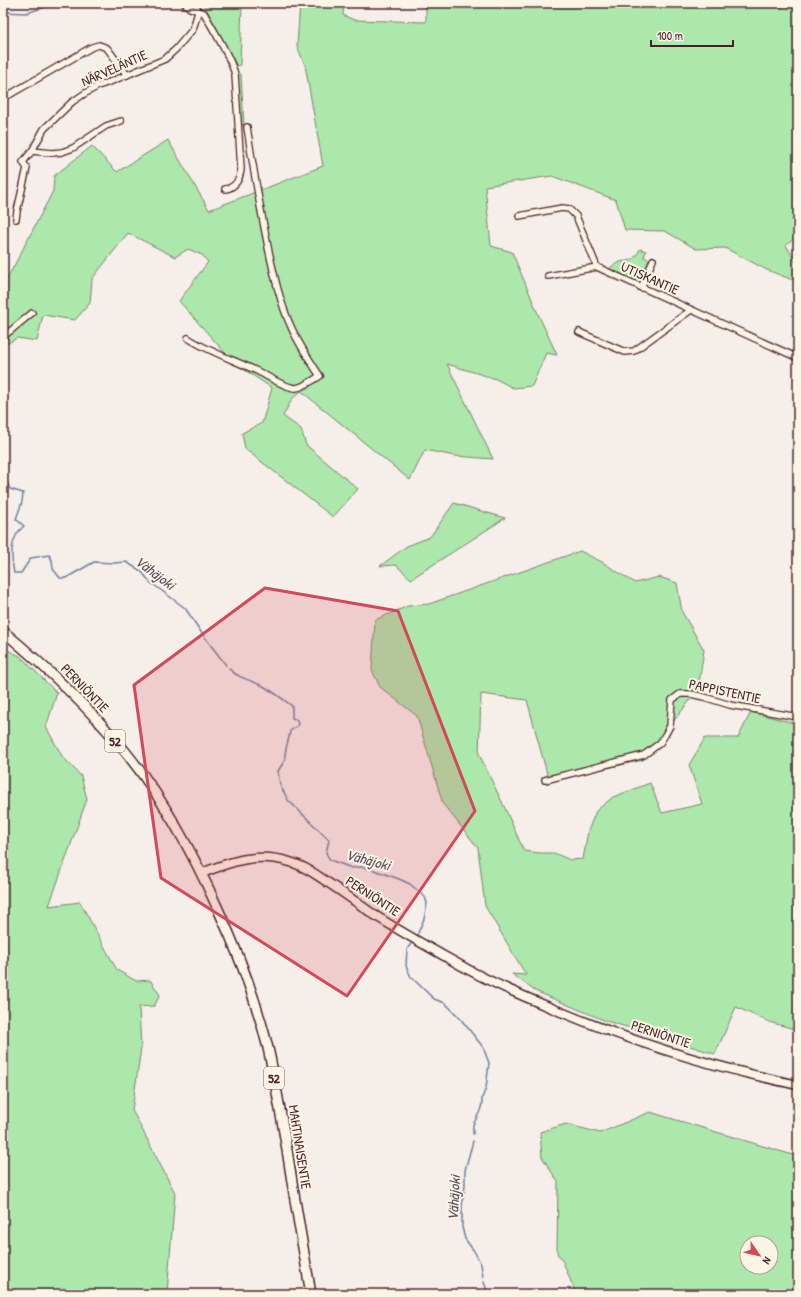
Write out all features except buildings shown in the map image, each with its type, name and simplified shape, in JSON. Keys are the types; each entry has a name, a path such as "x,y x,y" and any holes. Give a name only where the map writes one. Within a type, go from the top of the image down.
{"main road":[{"name":"PERNIÖNTIE","path":"3,631 48,671 89,711 124,750 165,806 202,872 230,862 253,858 273,858 291,862 305,868 423,944 472,971 539,1003 597,1027 655,1048 750,1075 798,1085"},
{"name":"MAHTINAISENTIE","path":"202,872 235,946 254,998 267,1046 277,1090 311,1294"}],"street":[{"path":"184,3 190,8 204,13 224,48 235,74 241,169 240,177 235,184 229,188 224,188"},
{"path":"196,3 198,12"},
{"name":"NÄRVELÄNTIE","path":"16,219 27,168 22,162 32,151 44,129 72,102 84,94 98,86 165,59 176,49 193,29 198,12"},
{"path":"8,95 92,47 99,45 107,48 127,75"},
{"path":"32,151 52,153 62,152 73,148 106,126 121,121"},
{"path":"188,338 204,348 294,388 301,387 320,376 302,349 291,328 281,302 258,197 247,127"},
{"path":"519,216 562,208 570,209 576,216 597,267 548,276"},
{"path":"641,288 653,260"},
{"name":"UTISKANTIE","path":"597,267 798,358"},
{"path":"579,332 625,352 634,351 691,310"},
{"path":"3,337 32,313"},
{"name":"PAPPISTENTIE","path":"545,780 644,754 660,743 665,735 670,726 672,700 680,694 691,694 730,705 798,717"}],"highlighted area":[{"path":"265,588 398,611 475,811 347,996 161,878 134,685"}],"green space":[{"path":"203,3 242,3 240,65 237,66"},
{"path":"300,3 344,3 343,15 354,20 426,22 426,3 778,3 781,8 785,3 798,3 798,236 786,245 798,266 798,282 767,270 725,248 696,249 665,231 625,230 616,200 552,176 485,186 491,246 512,252 557,355 546,353 532,386 513,388 496,379 447,364 493,459 455,456 425,450 410,480 301,391 292,399 283,416 301,429 306,445 358,489 333,517 245,449 242,433 262,423 272,388 234,363 179,301 208,262 202,255 188,249 175,257 128,233 92,279 90,303 75,320 43,315 37,341 17,338 3,346 3,285 53,191 54,176 92,146 117,172 168,140 209,210 323,166 305,65 297,46"},
{"path":"237,74 241,74 244,126 241,123"},
{"path":"640,249 646,251 644,257 650,260 644,274 642,273 638,280 641,277 642,278 639,285 609,270 612,266 619,262 632,259 636,256"},
{"path":"454,503 505,518 411,579 396,565 380,566 407,546 430,537"},
{"path":"580,551 602,562 635,583 659,577 677,583 682,612 704,650 698,690 643,760 549,781 527,700 481,694 479,754 524,851 554,853 570,860 583,859 588,831 596,811 613,797 650,783 662,813 702,804 689,765 705,738 738,738 751,712 798,724 798,1030 769,1022 736,1007 715,1054 606,1021 535,991 512,974 526,975 485,906 478,848 443,804 417,716 380,687 372,670 375,620 408,606 429,604"},
{"path":"3,648 20,656 57,693 46,727 62,756 81,776 87,799 49,906 80,902 117,970 136,981 150,980 160,995 154,1006 139,1007 141,1048 132,1110 175,1193 167,1294 3,1294"},
{"path":"650,1112 796,1156 798,1159 798,1294 755,1294 751,1291 741,1294 576,1294 563,1262 557,1253 558,1182 542,1157 540,1132 566,1124 600,1133"}],"waterway":[{"path":"3,12 26,13 49,6 52,3"},
{"name":"Vähäjoki","path":"3,478 5,478 10,489 23,493 22,502 16,519 24,526 16,536 12,548 14,573 21,573 31,558 49,555 52,560 53,569 60,578 66,578 94,562 126,562 141,571 150,582 185,608 226,665"},
{"name":"Vähäjoki","path":"229,668 235,674 267,688 292,706 292,718 297,720 298,725 290,731 285,760 278,771 280,785 288,800 329,840 326,853 330,860 352,868 361,867 374,870 410,884 425,897 427,903 424,919 418,933"},
{"name":"Vähäjoki","path":"411,944 407,949 406,966 411,977 434,999 445,1003 459,1017 483,1047 489,1063 486,1088 482,1098 480,1111 473,1125 473,1134"},
{"name":"Vähäjoki","path":"473,1141 465,1170 462,1227 465,1239 481,1264 483,1277"},
{"name":"Vähäjoki","path":"484,1282 487,1291 491,1294"}]}
